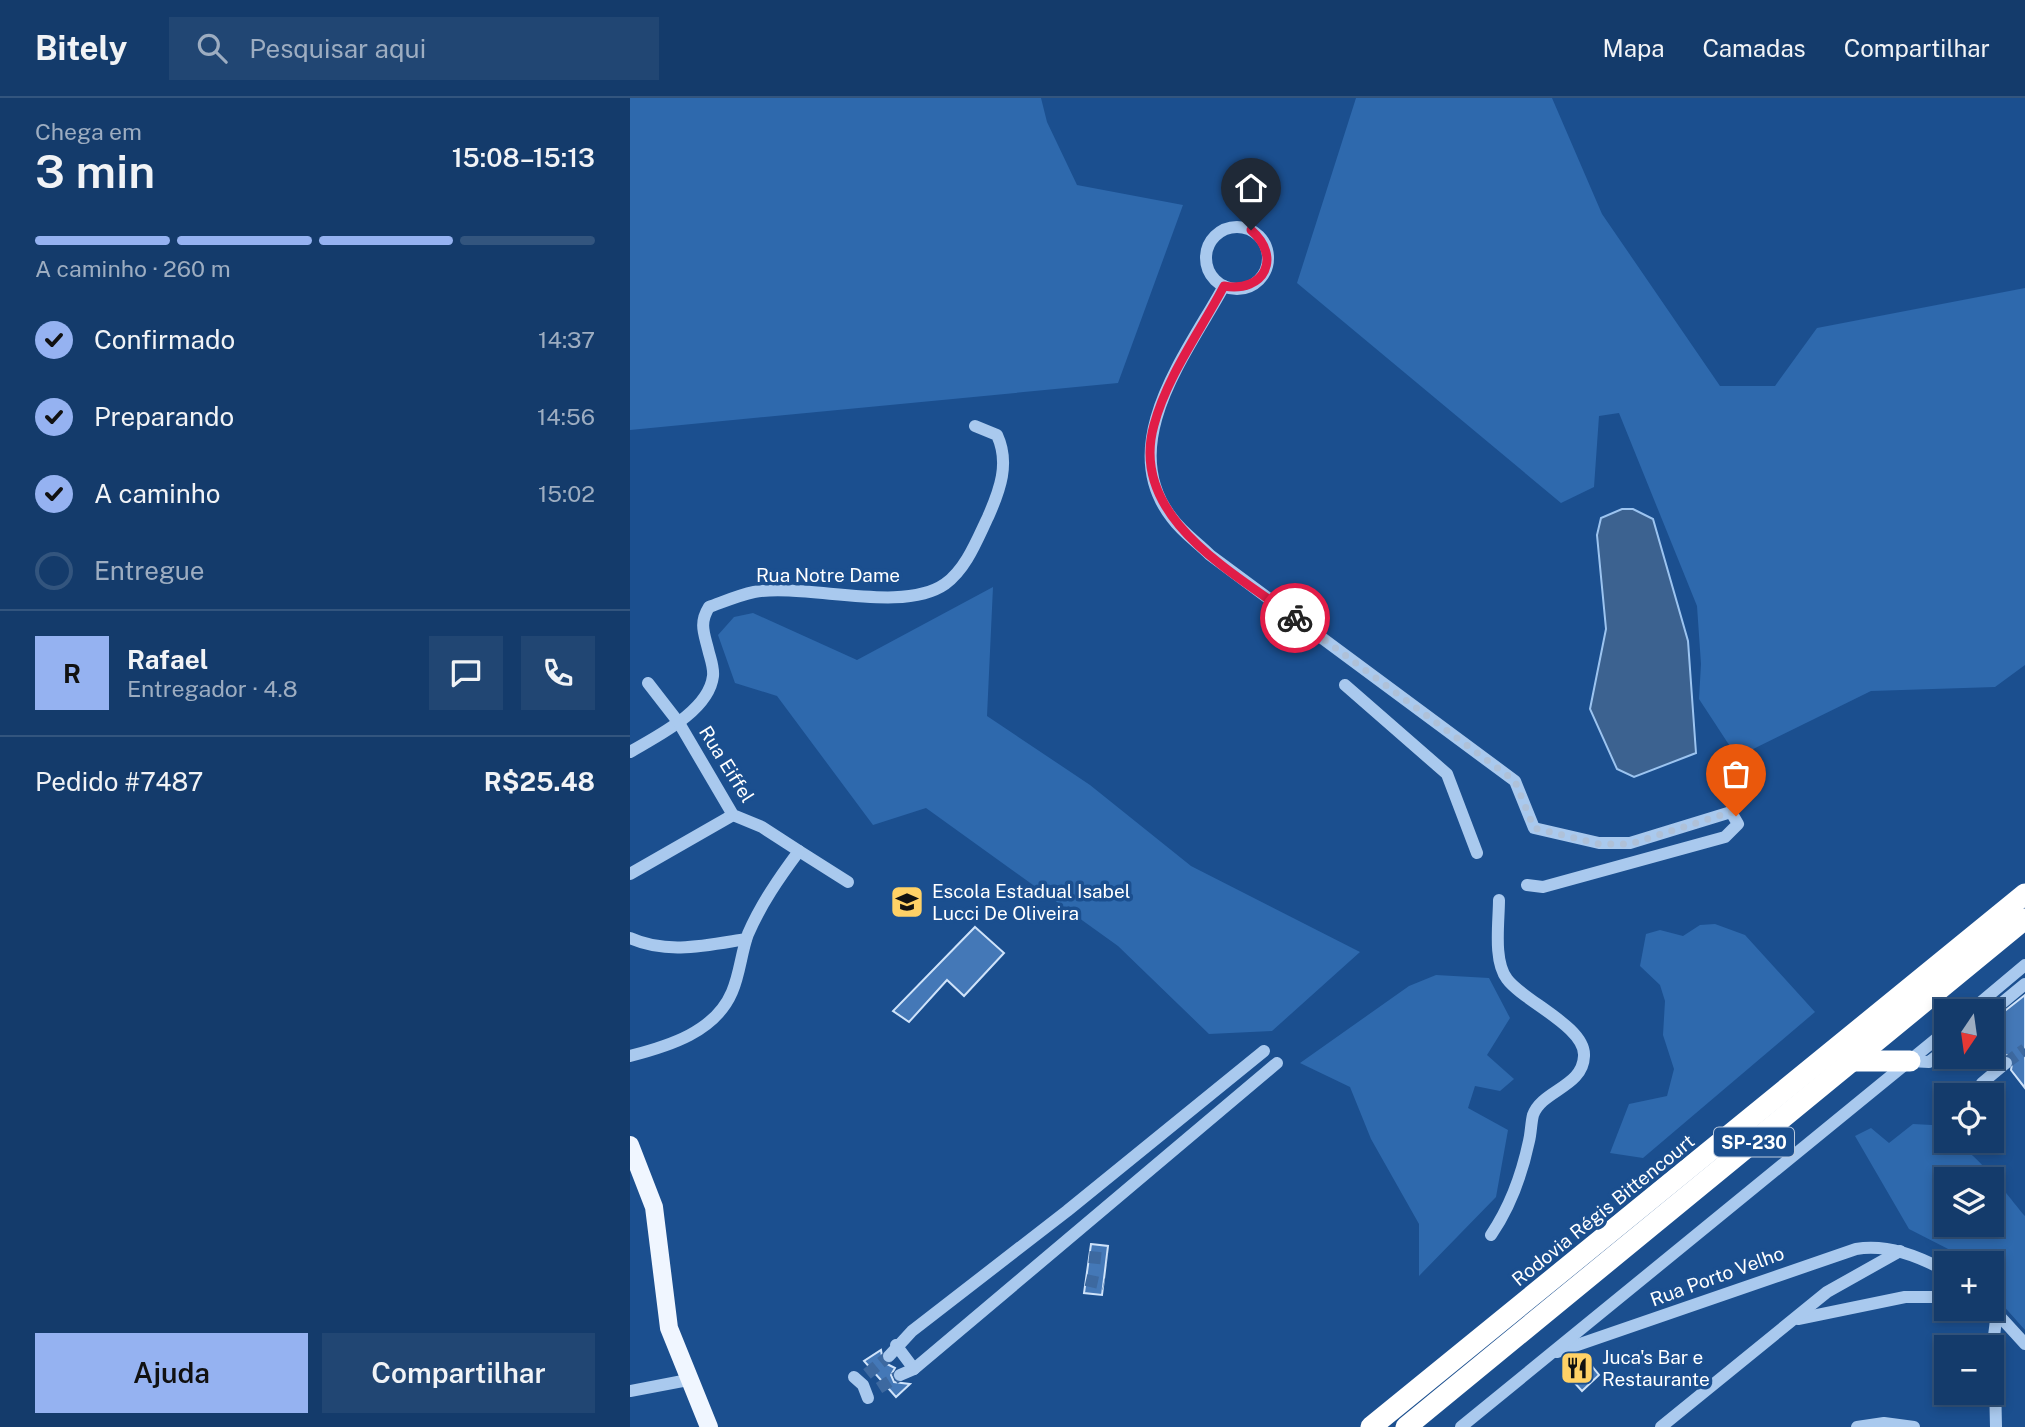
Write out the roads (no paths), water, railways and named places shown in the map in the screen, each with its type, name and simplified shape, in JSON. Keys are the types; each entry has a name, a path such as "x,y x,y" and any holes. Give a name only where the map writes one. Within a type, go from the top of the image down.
{"highway":[{"name":"Rodovia Régis Bittencourt","path":"1371,1427 2025,894"},
{"name":"SP-230","path":"1406,1427 2025,919"},
{"path":"1851,1061 1919,1062"}],"main road":[{"path":"630,1145 654,1207 669,1328 688,1380 712,1424"}],"street":[{"path":"1237,226 1251,230 1263,240 1268,255 1265,271 1255,283 1240,289 1224,286 1216,281 1208,268 1206,254 1211,240 1222,230 1237,226"},
{"path":"1224,286 1171,382 1153,425 1149,461 1156,489 1171,518 1210,555 1515,781 1534,828 1599,844 1630,844 1731,812 1736,816 1738,824 1725,837 1543,887 1527,885"},
{"name":"Rua Notre Dame","path":"630,752 679,723 705,695 714,672 702,630 703,617 709,607 755,592 801,590 866,596 927,592 945,584 961,568 989,514 1001,482 1005,459 997,435 975,426"},
{"name":"Rua Eiffel","path":"648,683 679,723 733,815 762,827 848,882"},
{"path":"1345,685 1447,774 1477,853"},
{"path":"630,874 733,815"},
{"path":"630,1056 684,1039 707,1024 732,992 746,939 765,900 799,851"},
{"path":"1491,1235 1504,1216 1515,1189 1529,1143 1534,1113 1546,1098 1568,1084 1582,1066 1585,1055 1579,1040 1505,978 1500,959 1499,900"},
{"path":"630,938 666,948 699,947 746,939"},
{"path":"1984,999 2025,965"},
{"path":"2004,1002 2025,984"},
{"path":"1461,1427 1919,1062 1934,1045"},
{"path":"914,1368 892,1350 1264,1051"},
{"path":"1919,1062 1934,1055"},
{"path":"900,1376 914,1368 1277,1063"},
{"path":"1982,1083 2006,1063"},
{"name":"Rua Porto Velho","path":"1550,1355 1842,1252 1873,1246 1900,1251 1934,1266"},
{"path":"1661,1427 1827,1292 1900,1251"},
{"path":"1794,1319 1905,1297 1934,1297"},
{"path":"1993,1321 1996,1427"},
{"path":"2003,1321 2025,1344"},
{"path":"854,1377 863,1385 868,1398"},
{"path":"630,1391 688,1380"},
{"path":"1857,1427 1884,1423 1913,1427"}],"tunnel":[{"path":"2006,1063 2025,1049"},
{"path":"1089,1257 1107,1259"},
{"path":"1086,1280 1104,1284"},
{"path":"867,1374 889,1356"},
{"path":"879,1388 900,1375"}],"place":[{"name":"Escola Estadual Isabel Lucci De Oliveira","path":"907,902"},
{"name":"Juca's Bar e Restaurante","path":"1577,1368"}]}
